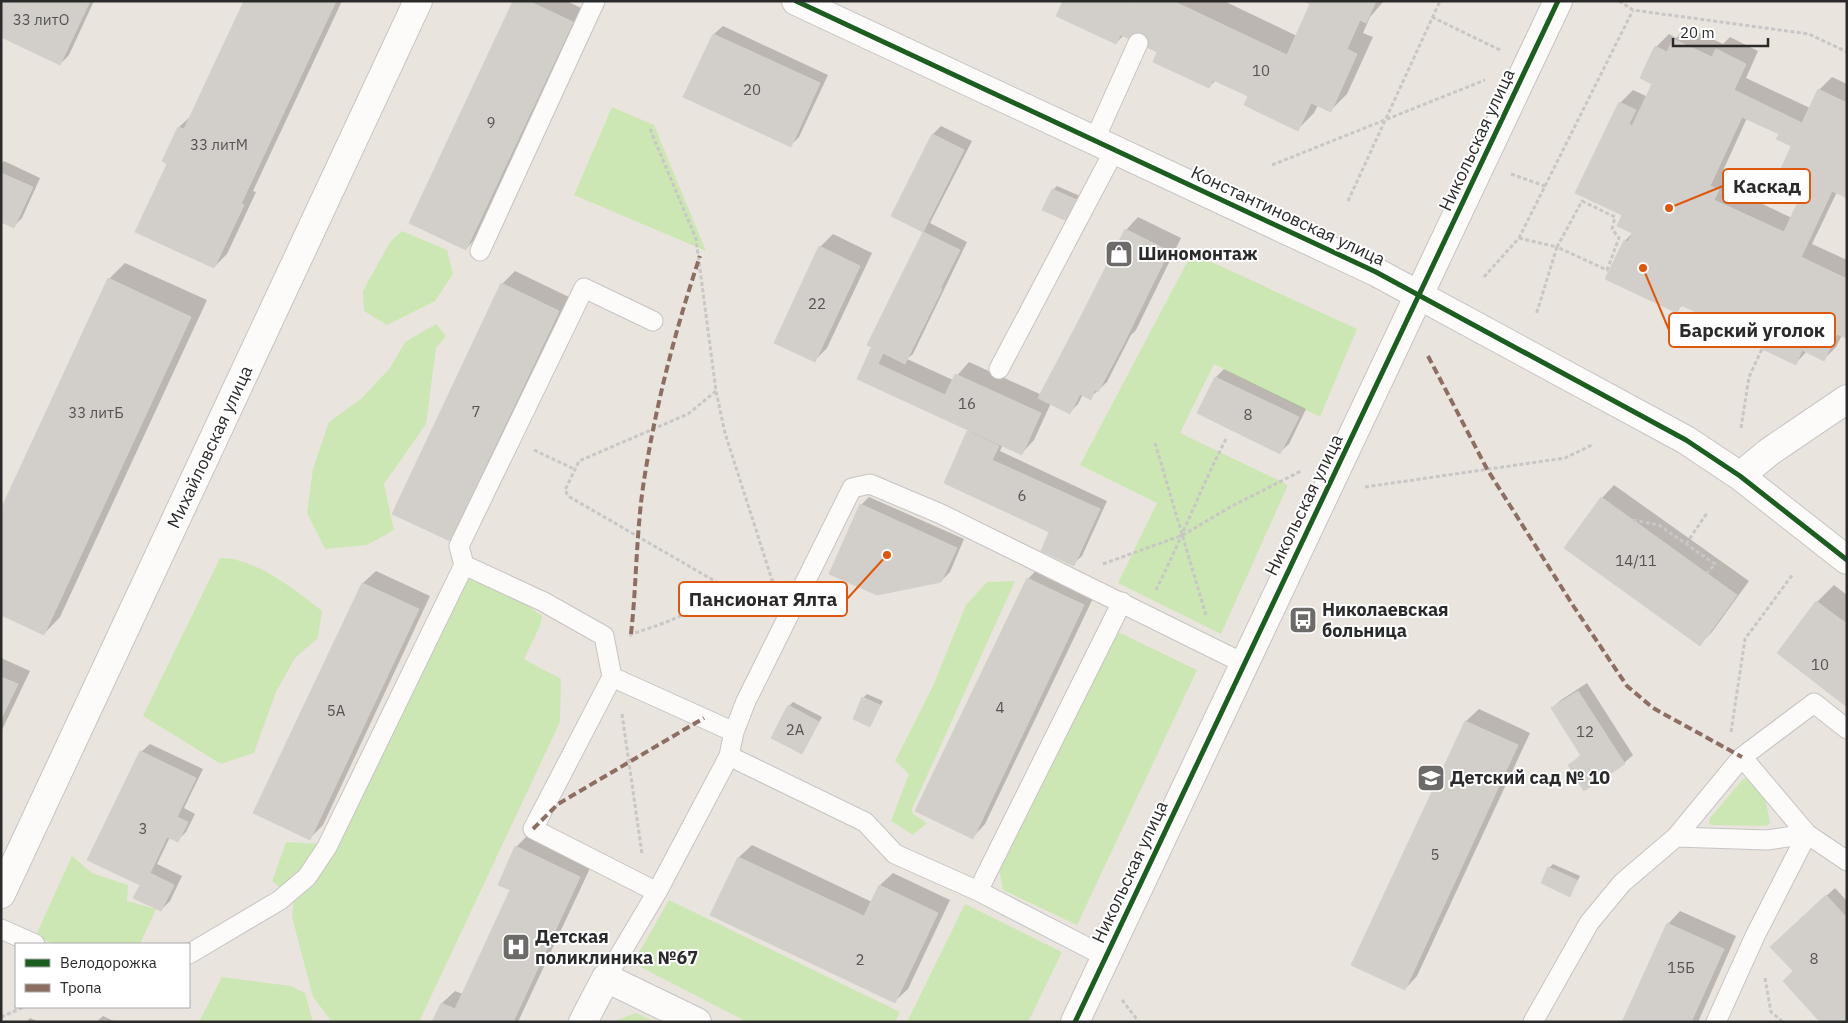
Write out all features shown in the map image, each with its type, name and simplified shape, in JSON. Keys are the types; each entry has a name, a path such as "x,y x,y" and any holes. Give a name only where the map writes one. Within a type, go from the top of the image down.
{"street":[{"name":"Михайловская улица","path":"1,894 418,1"},
{"name":"Константиновская улица","path":"796,1 1376,272 1686,440 1740,476 1847,560"},
{"name":"Никольская улица","path":"1075,1022 1558,1"},
{"path":"1740,476 1769,452 1847,399"},
{"path":"583,1022 606,978 697,1022"}],"lane":[{"path":"480,251 595,1"},
{"path":"999,369 1104,146 1138,43"},
{"path":"190,953 280,900 307,877 327,847 464,565 459,546 584,288 653,321"},
{"path":"606,978 652,890 728,756 734,732 746,701 852,488 870,484 941,514 1244,663"},
{"path":"464,565 544,602 604,636 612,677 533,829 652,890"},
{"path":"978,891 1122,602"},
{"path":"612,677 734,732"},
{"path":"1533,1022 1589,923 1622,883 1676,836 1742,757 1814,703 1847,729"},
{"path":"728,756 865,822 895,854 978,891 1106,957"},
{"path":"1742,757 1807,834 1847,861"},
{"path":"1676,836 1767,840 1807,834"},
{"path":"1716,1022 1755,936 1807,834"},
{"path":"1,929 34,943"}],"path":[{"path":"1348,201 1440,1"},
{"path":"1619,1 1633,10 1809,34 1847,52"},
{"path":"1484,277 1519,238 1633,10"},
{"path":"1432,17 1500,50"},
{"path":"1272,165 1485,80"},
{"path":"650,129 696,239 716,392 725,433 772,580 796,601"},
{"path":"1511,174 1545,186"},
{"path":"1519,238 1556,247 1607,270 1619,238 1612,229 1615,217 1582,201 1556,247 1536,315"},
{"path":"1741,428 1749,377 1762,349"},
{"path":"716,392 688,414 589,455 579,461 566,490 568,496 756,605 772,580"},
{"path":"1144,614 1183,535 1198,494 1227,437"},
{"path":"511,439 574,469"},
{"path":"1155,443 1216,650"},
{"path":"1365,487 1565,458 1594,444"},
{"path":"1070,576 1183,535 1232,506 1301,471"},
{"path":"1686,544 1707,513"},
{"path":"1633,520 1659,525 1715,564 1707,574"},
{"path":"1742,757 1730,740 1745,639 1793,574"},
{"path":"631,634 674,621 700,608 728,588"},
{"path":"612,677 620,696 652,890"},
{"path":"1755,936 1771,1012 1783,1022"},
{"path":"1122,1000 1139,1022"},
{"path":"1,1017 22,1008"}],"green space":[{"path":"612,107 654,125 706,251 574,195"},
{"path":"402,231 447,250 453,274 435,301 387,325 364,311 363,291 390,242"},
{"path":"1192,253 1357,329 1320,417 1214,364 1180,433 1288,485 1221,634 1118,583 1157,503 1080,465"},
{"path":"436,324 446,336 436,348 426,424 384,484 394,530 367,545 325,549 307,513 313,469 329,422 362,398 390,368 405,342"},
{"path":"220,558 233,559 261,569 288,585 322,611 318,638 295,658 276,692 254,753 221,764 143,716"},
{"path":"472,578 504,588 542,616 540,626 524,659 561,679 560,722 419,1022 332,1022 313,997 292,917 294,900 272,881 286,842 336,845 462,580"},
{"path":"1015,581 912,809 913,814 927,823 913,835 891,821 909,774 895,761 933,686 966,605 987,582"},
{"path":"1114,630 1197,670 1077,925 1003,890 999,870"},
{"path":"1748,778 1765,796 1770,823 1767,826 1711,825 1709,823 1710,818 1743,779"},
{"path":"72,856 92,873 128,885 127,901 156,909 140,943 53,943 35,937"},
{"path":"669,900 900,1012 895,1022 747,1022 633,963"},
{"path":"965,904 1062,952 1028,1022 907,1022"},
{"path":"222,977 291,986 305,993 313,1022 199,1022"},
{"path":"636,1013 656,1022 612,1022"}],"building":[{"path":"2,1 90,1 60,65 1,37"},
{"path":"244,1 336,1 241,204 244,205 214,268 135,232 167,164 162,161 178,127 184,129"},
{"path":"513,1 528,1 573,22 466,250 409,223"},
{"path":"1063,1 1137,1 1116,44 1056,16"},
{"path":"1137,1 1173,1 1287,55 1310,4 1304,1 1376,1 1366,23 1360,20 1347,49 1357,54 1331,112 1311,103 1298,131 1244,105 1248,96 1213,80 1209,88 1153,62 1157,52 1121,35"},
{"path":"713,34 820,83 791,147 683,97"},
{"path":"1673,39 1712,57 1716,49 1746,64 1734,90 1802,123 1818,89 1847,103 1847,198 1832,191 1801,257 1847,279 1847,339 1837,334 1824,361 1802,350 1796,365 1754,345 1756,341 1681,305 1677,313 1605,279 1624,240 1628,242 1632,233 1617,226 1622,215 1575,193 1619,102 1636,110 1629,124 1632,126 1652,84 1640,78 1655,46 1667,52","holes":["1742,117 1779,134 1776,139 1791,146 1781,169 1802,178 1795,192 1801,195 1784,232 1714,200 1719,190 1710,186"]},
{"path":"932,134 964,150 923,232 891,216"},
{"path":"1,173 33,187 14,228 1,222"},
{"path":"1052,189 1077,200 1067,221 1042,210"},
{"path":"1125,229 1169,251 1123,345 1078,322"},
{"path":"923,232 960,250 940,289 904,270"},
{"path":"819,246 860,266 815,362 774,343"},
{"path":"904,270 942,289 905,364 867,345"},
{"path":"108,278 191,317 44,635 1,615 1,509"},
{"path":"501,283 559,311 450,541 392,514"},
{"path":"1078,322 1123,345 1098,392 1095,390 1091,400 1080,394 1070,414 1038,398"},
{"path":"871,348 883,353 878,364 945,395 955,374 1041,413 1022,455 857,379"},
{"path":"1215,377 1299,417 1280,454 1197,413"},
{"path":"967,431 999,446 992,460 1100,509 1074,566 1041,551 1049,532 944,483"},
{"path":"1601,497 1737,595 1700,646 1564,548"},
{"path":"860,504 957,548 941,582 877,595 829,574"},
{"path":"1027,578 1084,605 973,839 915,811"},
{"path":"362,583 419,609 310,840 253,813"},
{"path":"1816,601 1847,624 1847,707 1777,653"},
{"path":"1,677 18,684 1,719"},
{"path":"1578,691 1625,764 1584,791 1568,765 1581,756 1551,708"},
{"path":"862,697 880,705 870,727 853,719"},
{"path":"788,705 819,722 802,754 771,738"},
{"path":"1465,721 1518,745 1405,990 1351,965"},
{"path":"140,751 196,778 177,817 188,822 178,842 167,837 150,873 174,885 161,911 133,898 140,885 87,860"},
{"name":"Детская поликлиника №67","path":"515,846 580,877 513,1022 432,1022 441,1003 455,1009 510,890 498,885"},
{"path":"738,857 864,916 879,885 938,913 895,1003 710,915"},
{"path":"1548,867 1577,880 1570,897 1541,883"},
{"path":"1826,895 1847,918 1847,1022 1820,1022 1783,981 1793,971 1770,947"},
{"path":"1667,923 1724,949 1691,1022 1622,1022"}],"marked path":[{"path":"631,634 642,494 650,446 668,364 700,256"},
{"path":"1428,356 1487,469 1574,607 1627,686 1653,708 1742,757"},
{"path":"533,829 558,804 704,718"}],"cycle path":[{"path":"796,1 1376,272 1686,440 1740,476 1847,560"},
{"path":"1075,1022 1558,1"}],"place":[{"name":"Каскад","path":"1669,208"},
{"name":"Шиномонтаж","path":"1119,254"},
{"name":"Барский уголок","path":"1643,268"},
{"name":"Пансионат Ялта","path":"887,555"},
{"name":"Николаевская больница","path":"1303,620"},
{"name":"Детский сад № 10","path":"1431,778"},
{"name":"Детская поликлиника №67","path":"516,947"}]}
